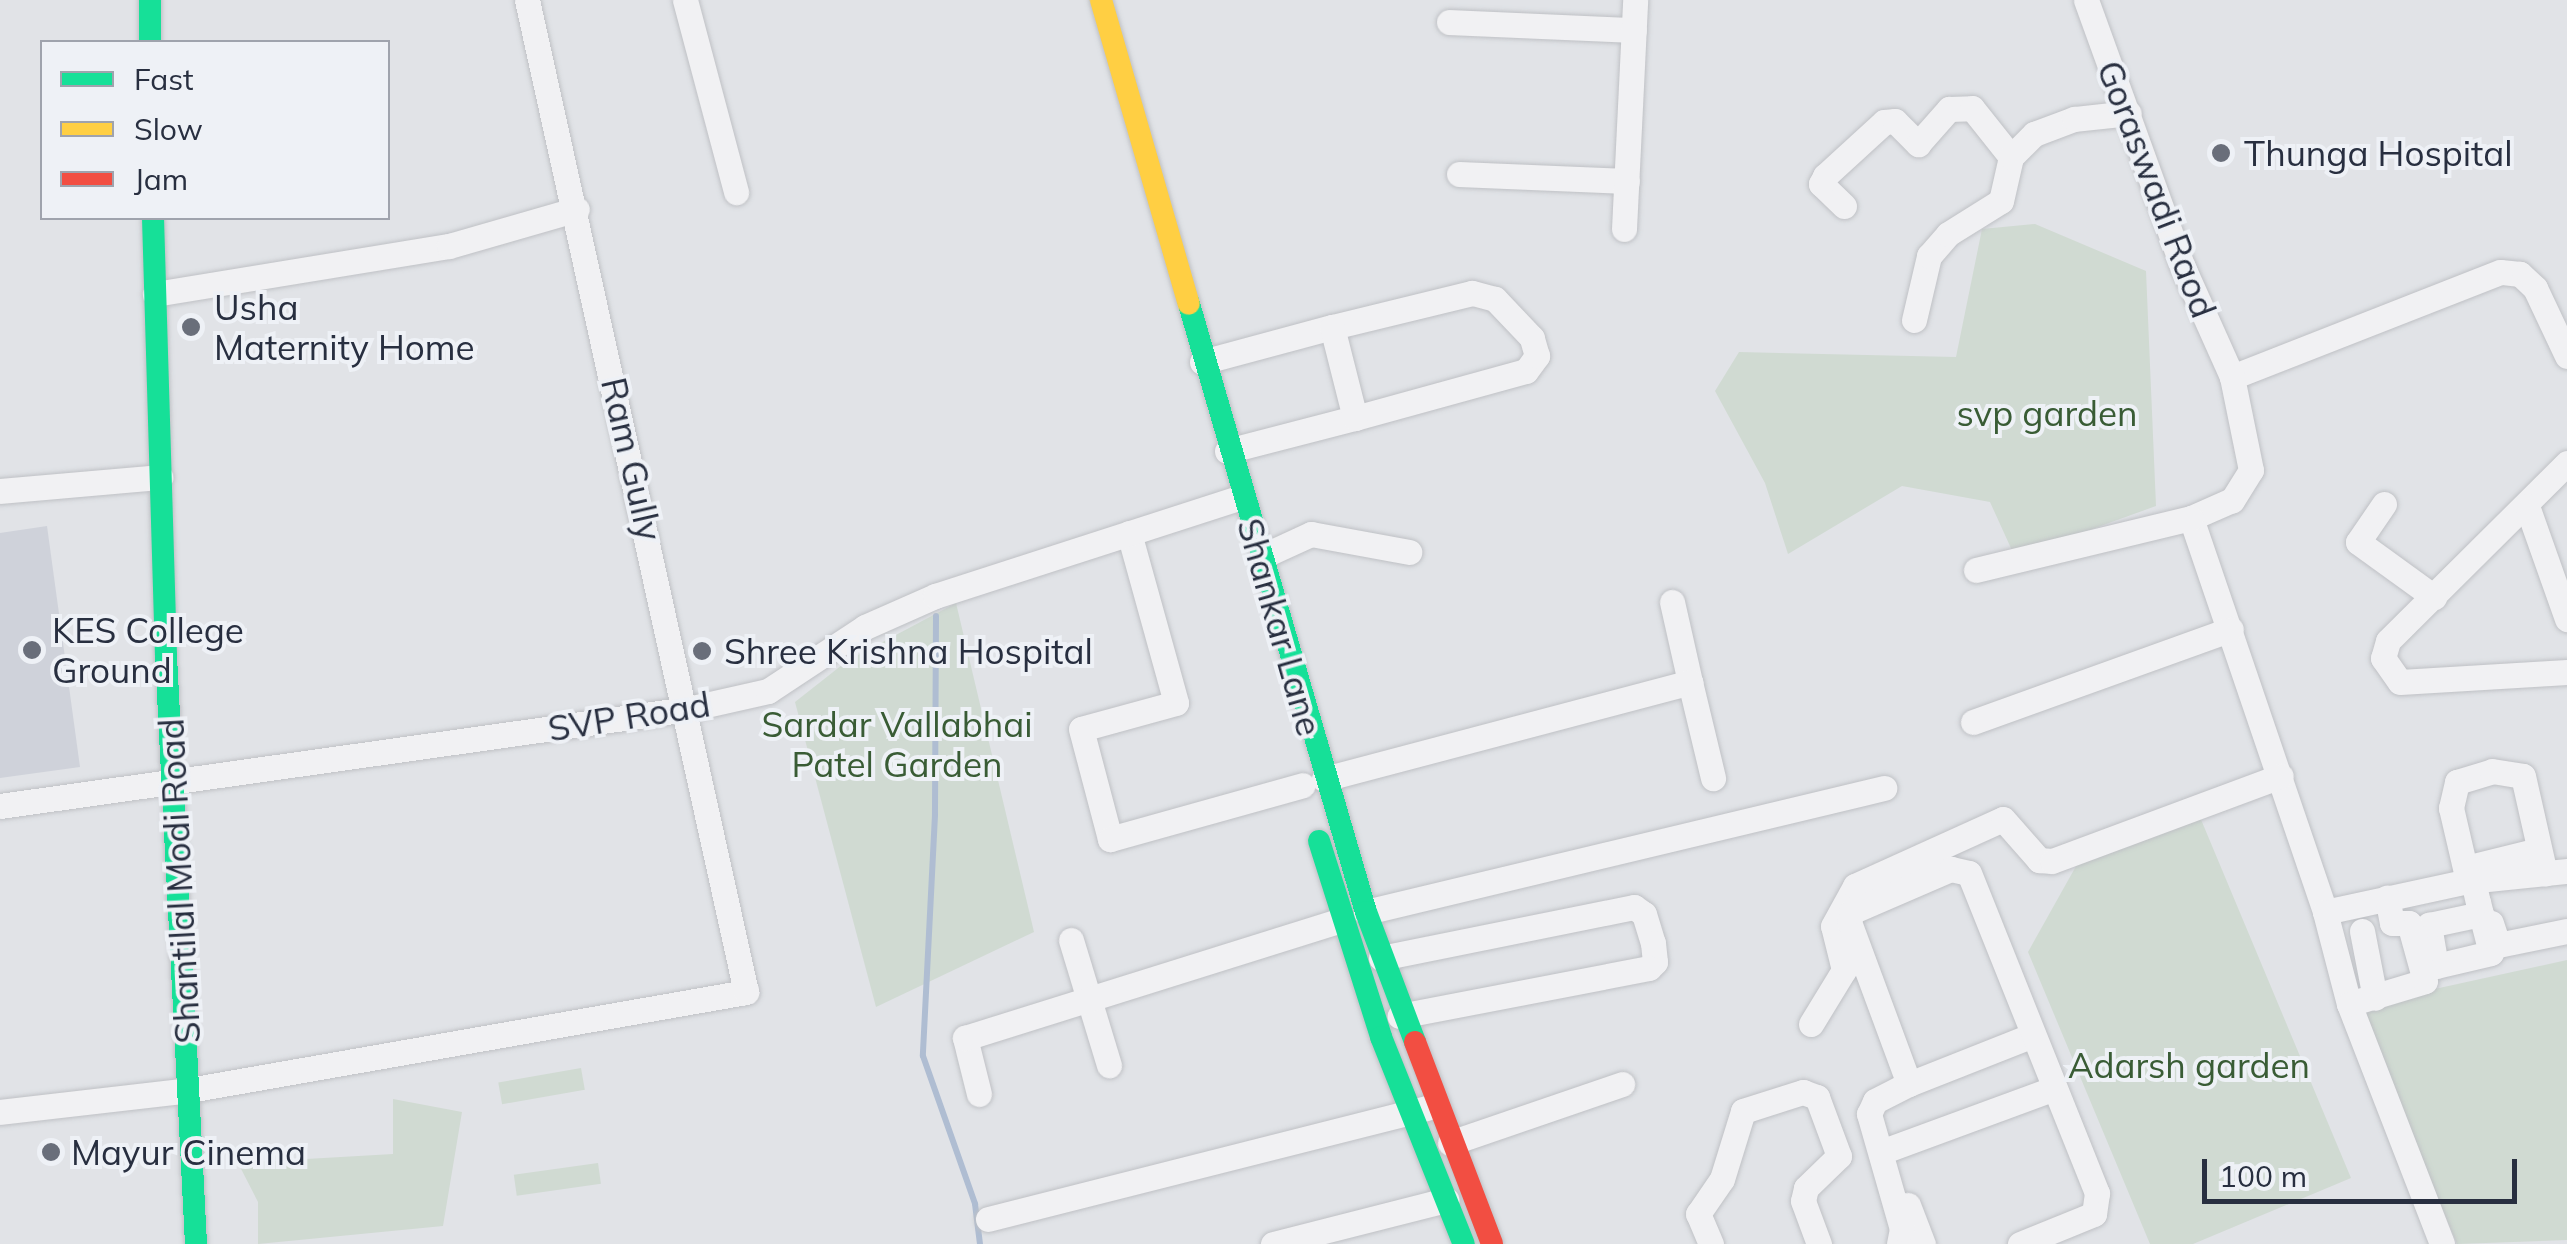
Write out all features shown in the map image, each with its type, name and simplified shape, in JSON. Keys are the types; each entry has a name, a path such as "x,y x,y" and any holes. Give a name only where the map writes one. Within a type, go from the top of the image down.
{"street":[{"path":"150,0 150,40"},
{"name":"Ram Gully","path":"189,1090 746,992 688,709 527,0"},
{"path":"685,0 736,192"},
{"name":"Shankar Lane","path":"1082,0 1233,500 1410,1113 1464,1244"},
{"name":"Shankar Lane","path":"1101,0 1227,451 1233,500 1262,556 1314,782"},
{"path":"1624,229 1635,0"},
{"name":"Goraswadi Raod","path":"1976,570 2191,518 2232,500 2251,470 2232,377 2182,265 2086,0"},
{"path":"1449,22 1634,30"},
{"path":"1844,206 1822,184 1825,176 1884,122 1895,121 1918,144 1949,109 1972,108 2011,157"},
{"path":"1914,320 1929,256 1948,234 2001,201 2011,157 2034,134 2074,119 2129,113"},
{"path":"1459,174 1627,181"},
{"path":"155,294 449,246 576,208"},
{"name":"Shantilal Modi Road","path":"152,220 160,477 196,1244"},
{"path":"2232,377 2500,272 2520,274 2535,288 2567,356"},
{"path":"1202,362 1472,294 1495,299 1514,314 1537,356 1526,372 1227,451"},
{"path":"1332,327 1356,418"},
{"path":"2567,463 2388,641 2383,658 2400,682 2567,672"},
{"path":"0,491 160,477"},
{"name":"SVP Road","path":"0,806 688,709 768,692 865,627 934,596 1233,500"},
{"path":"2384,504 2358,542 2434,597"},
{"path":"2527,506 2567,619"},
{"path":"2191,518 2282,776 2349,1004 2442,1244"},
{"path":"1129,533 1176,703 1080,729 1110,839 1690,682"},
{"path":"1262,556 1311,534 1409,552"},
{"path":"1672,602 1713,778"},
{"path":"1973,722 2231,628"},
{"path":"2325,912 2471,878 2550,865 2523,776 2492,771 2464,777 2451,808 2471,878 2481,914 2491,953 2473,961 2436,966 2427,929 2481,914"},
{"path":"1811,1024 1844,970 1832,926 1855,886 2003,819 2039,860 2052,860 2282,776"},
{"path":"979,1094 964,1038 1354,916 1884,788"},
{"path":"1909,1084 1850,922 1852,912 1952,869 1968,873 2097,1193 2094,1214 2020,1244"},
{"path":"2471,878 2498,944 2567,931"},
{"path":"2425,890 2434,924"},
{"path":"2375,998 2379,927 2388,897"},
{"path":"1381,958 1634,907 1644,914 1656,962 1649,968 1400,1016"},
{"name":"Shankar Lane","path":"1354,916 1381,958 1400,1016 1492,1244"},
{"path":"2349,1004 2425,981 2409,923 2379,927"},
{"path":"1071,940 1109,1065"},
{"path":"1923,1244 1892,1164 1881,1152 1869,1114 1875,1101 2034,1035"},
{"path":"1450,1143 1622,1084"},
{"path":"1881,1152 2055,1088"},
{"path":"0,1112 189,1090"},
{"path":"1711,1244 1698,1214 1722,1180 1743,1111 1803,1092 1817,1097 1840,1156 1806,1188 1802,1201 1819,1244"},
{"path":"988,1219 1435,1105"},
{"path":"1881,1152 1879,1163 1902,1229 1899,1244"},
{"path":"1273,1244 1446,1200"}],"shaded area":[{"name":"KES College Ground","path":"47,526 80,767 0,778 0,533"}],"green space":[{"name":"svp garden","path":"2035,224 2146,271 2156,506 2015,557 1990,502 1902,486 1788,554 1765,483 1715,391 1739,352 1956,357 1982,229"},
{"name":"Sardar Vallabhai Patel Garden","path":"956,603 1034,932 876,1007 795,702 847,661"},
{"name":"Adarsh garden","path":"2197,810 2351,1178 2193,1244 2150,1244 2028,952 2080,859"},
{"path":"2567,960 2567,1240 2457,1244 2357,1006"},
{"path":"581,1068 585,1090 502,1104 498,1083"},
{"path":"393,1099 462,1112 443,1226 258,1244 258,1202 238,1163 393,1154"},
{"path":"598,1163 601,1184 517,1196 514,1175"}],"waterway":[{"path":"936,616 935,815 923,1056 975,1204 980,1244"}],"traffic: fast":[{"path":"150,0 150,40"},
{"path":"153,220 166,656 196,1244"},
{"path":"1189,304 1366,912 1415,1042"},
{"path":"1319,841 1381,1037 1464,1244"}],"traffic: slow":[{"path":"1101,0 1189,304"}],"traffic: jam":[{"path":"1415,1042 1492,1244"}],"place":[{"name":"Thunga Hospital","path":"2221,153"},
{"name":"Usha Maternity Home","path":"191,327"},
{"name":"KES College Ground","path":"32,650"},
{"name":"Shree Krishna Hospital","path":"702,651"},
{"name":"Mayur Cinema","path":"51,1152"}]}
